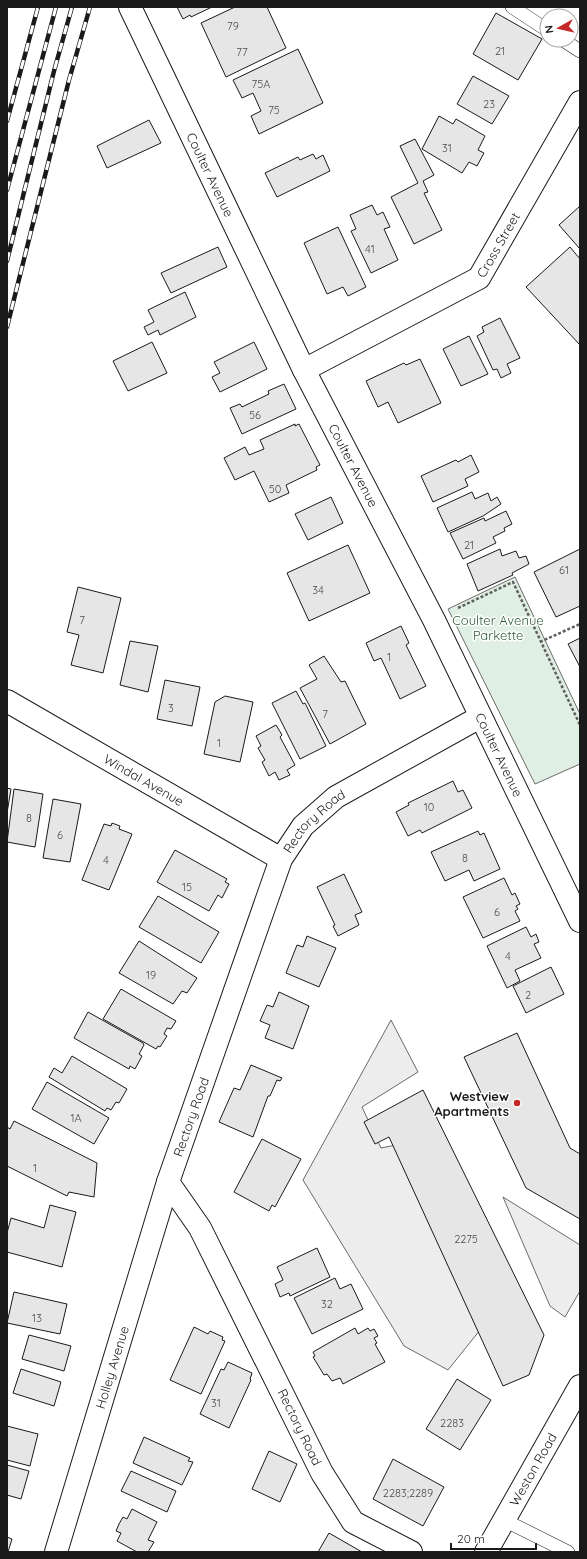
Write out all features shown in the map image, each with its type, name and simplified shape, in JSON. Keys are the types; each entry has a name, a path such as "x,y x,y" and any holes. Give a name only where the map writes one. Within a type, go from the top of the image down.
{"street":[{"name":"Coulter Avenue","path":"130,7 304,370 434,620 580,921"},
{"name":"Cross Street","path":"304,370 479,278 580,102"},
{"name":"Windal Avenue","path":"7,701 281,859"},
{"name":"Rectory Road","path":"411,1552 353,1522 322,1473 200,1228 168,1182 281,859 303,826 336,797 480,717"},
{"name":"Holley Avenue","path":"56,1552 168,1182"},
{"name":"Weston Road","path":"486,1552 580,1386"}],"lane":[{"path":"512,7 539,25"},
{"path":"504,1520 568,1552"}],"path":[{"path":"434,620 513,582 580,725"},
{"path":"540,642 580,624"}],"green space":[{"name":"Coulter Avenue Parkette","path":"515,577 580,714 580,764 535,784 448,609"}],"shaded area":[{"path":"391,1020 418,1072 362,1107 381,1148 396,1145 480,1330 448,1370 404,1346 303,1180"},
{"path":"503,1197 580,1245 580,1291 565,1317 550,1306"}],"building":[{"path":"177,7 212,7 191,17 190,15 183,19"},
{"path":"235,7 267,7 286,48 226,77 201,23"},
{"path":"496,13 539,37 539,44 518,80 473,54"},
{"path":"298,49 323,103 259,134 251,116 261,111 253,93 242,98 233,80"},
{"path":"473,76 509,96 492,124 457,104"},
{"path":"439,116 453,124 456,119 485,136 478,150 484,153 477,166 469,162 462,173 422,149"},
{"path":"149,120 161,143 107,168 97,146"},
{"path":"415,139 434,175 423,181 428,192 424,193 442,230 414,244 391,197 418,183 400,146"},
{"path":"313,154 316,159 323,155 330,171 277,197 265,173 298,157 300,160"},
{"path":"372,205 377,215 383,212 390,227 384,229 398,260 371,273 351,231 356,229 350,215"},
{"path":"580,206 580,249 559,225"},
{"path":"338,227 366,287 348,296 343,287 327,294 304,243"},
{"path":"218,247 227,267 171,293 161,273"},
{"path":"570,247 580,259 580,345 526,287"},
{"path":"185,292 196,317 160,335 158,330 148,335 144,327 154,322 148,310"},
{"path":"500,318 520,358 507,364 511,373 501,378 497,369 493,370 477,336 484,332 482,327"},
{"path":"469,336 488,374 461,386 443,349"},
{"path":"152,342 167,373 128,391 113,361"},
{"path":"254,342 267,369 220,392 212,377 220,373 214,362"},
{"path":"420,359 441,403 398,423 388,402 378,407 366,381 404,363 406,365"},
{"path":"284,384 296,409 242,434 230,408 240,404 242,407 269,394 268,391"},
{"path":"295,424 295,426 299,424 320,465 316,467 317,470 286,485 289,493 269,502 254,471 235,480 224,458 245,447 249,455 264,449 260,440"},
{"path":"471,455 479,472 465,479 468,486 433,502 421,476 456,460 458,462"},
{"path":"472,492 475,499 488,493 491,501 497,497 501,504 483,516 448,532 437,508"},
{"path":"331,497 343,523 308,540 295,514"},
{"path":"506,511 512,524 504,528 505,531 493,537 496,543 463,559 450,533 484,518 485,521"},
{"path":"348,545 370,593 309,621 287,573"},
{"path":"500,549 502,556 516,551 519,558 526,556 529,564 512,573 513,575 478,591 467,564"},
{"path":"580,549 580,606 556,617 534,572"},
{"path":"78,587 121,598 103,673 71,665 79,635 67,632"},
{"path":"401,626 409,643 406,645 426,686 400,699 381,658 374,661 366,643"},
{"path":"580,638 580,667 568,644"},
{"path":"130,641 158,646 148,692 120,685"},
{"path":"324,656 341,682 345,681 366,724 330,744 300,688 317,679 309,665"},
{"path":"165,680 200,687 192,726 157,719"},
{"path":"296,691 303,704 305,703 326,746 300,759 272,703"},
{"path":"225,696 253,702 240,762 204,754 215,702"},
{"path":"276,725 282,735 280,737 295,765 287,770 290,775 279,780 275,772 269,776 262,762 265,760 258,748 261,746 256,736"},
{"path":"453,781 458,792 463,790 472,808 422,833 420,830 408,836 396,812 409,805 408,803"},
{"path":"7,788 11,789 7,813"},
{"path":"14,789 43,794 35,847 7,842"},
{"path":"53,799 81,804 70,862 43,858"},
{"path":"112,823 120,826 119,829 132,834 109,890 82,880 104,824 111,826"},
{"path":"478,831 480,835 484,833 500,869 474,881 469,870 445,881 431,852"},
{"path":"175,850 227,879 225,882 229,884 222,898 218,895 209,911 157,882"},
{"path":"344,874 362,912 355,915 359,925 338,936 333,926 335,925 317,887"},
{"path":"504,878 512,895 515,893 520,904 516,906 518,909 515,911 520,921 483,938 463,897"},
{"path":"158,896 219,932 201,963 139,927"},
{"path":"526,927 531,937 536,934 539,942 534,944 541,958 515,970 520,981 507,988 487,946"},
{"path":"307,936 336,948 319,987 286,973 297,945 303,947"},
{"path":"139,941 197,978 187,993 182,991 173,1004 119,973"},
{"path":"551,967 564,994 526,1013 513,986"},
{"path":"121,989 176,1021 171,1029 167,1028 164,1034 167,1036 160,1047 158,1046 156,1049 103,1019"},
{"path":"279,992 309,1006 293,1049 265,1038 270,1025 260,1021 267,1005 273,1007"},
{"path":"88,1012 143,1043 144,1045 139,1054 142,1056 135,1069 130,1066 129,1069 74,1038"},
{"name":"Westview Apartments","path":"517,1033 570,1148 580,1154 580,1219 526,1188 464,1057"},
{"path":"72,1056 127,1089 119,1103 116,1102 111,1110 107,1108 105,1111 49,1077 54,1068 62,1073"},
{"path":"251,1065 282,1078 280,1081 277,1080 270,1096 268,1096 253,1137 219,1122 234,1088 240,1090"},
{"path":"47,1082 109,1118 94,1144 32,1109"},
{"path":"423,1090 544,1335 529,1375 503,1386 389,1137 375,1144 364,1122"},
{"path":"14,1121 97,1163 94,1197 69,1192 67,1196 7,1166 7,1127 10,1129"},
{"path":"262,1139 301,1159 275,1207 272,1205 269,1211 234,1192"},
{"path":"50,1205 76,1212 62,1267 7,1252 7,1233 11,1218 44,1228"},
{"path":"317,1248 330,1277 290,1296 289,1293 280,1297 275,1284 283,1280 277,1267"},
{"path":"335,1278 340,1289 351,1284 363,1309 312,1334 294,1298"},
{"path":"14,1292 67,1304 60,1334 7,1323"},
{"path":"194,1327 208,1334 210,1331 223,1337 222,1340 225,1341 201,1394 170,1380"},
{"path":"355,1328 358,1334 368,1328 370,1331 374,1329 378,1336 374,1338 377,1343 375,1344 385,1362 343,1384 340,1378 332,1381 327,1374 324,1375 313,1357 315,1356 313,1352"},
{"path":"29,1335 71,1346 64,1371 22,1359"},
{"path":"228,1362 252,1373 251,1380 229,1428 200,1414 221,1369 224,1370"},
{"path":"21,1369 61,1382 54,1406 13,1393"},
{"path":"457,1379 491,1400 460,1450 426,1429"},
{"path":"7,1426 38,1434 30,1466 7,1460"},
{"path":"144,1437 190,1458 188,1461 193,1462 182,1485 133,1463"},
{"path":"269,1451 297,1464 280,1502 252,1489"},
{"path":"393,1459 444,1487 423,1526 373,1499"},
{"path":"7,1465 29,1471 21,1499 7,1495"},
{"path":"131,1471 176,1491 167,1512 121,1491"},
{"path":"132,1509 157,1522 148,1540 154,1542 148,1552 137,1552 117,1541 121,1533 116,1531 119,1524 123,1517 127,1519"},
{"path":"329,1533 362,1552 318,1552"},
{"path":"7,1537 12,1539 8,1552 7,1552"}],"railway":[{"path":"7,121 38,7"},
{"path":"7,190 56,7"},
{"path":"7,261 54,71 72,7"},
{"path":"7,327 69,80 90,7"}],"place":[{"name":"Westview Apartments","path":"517,1103"}]}
